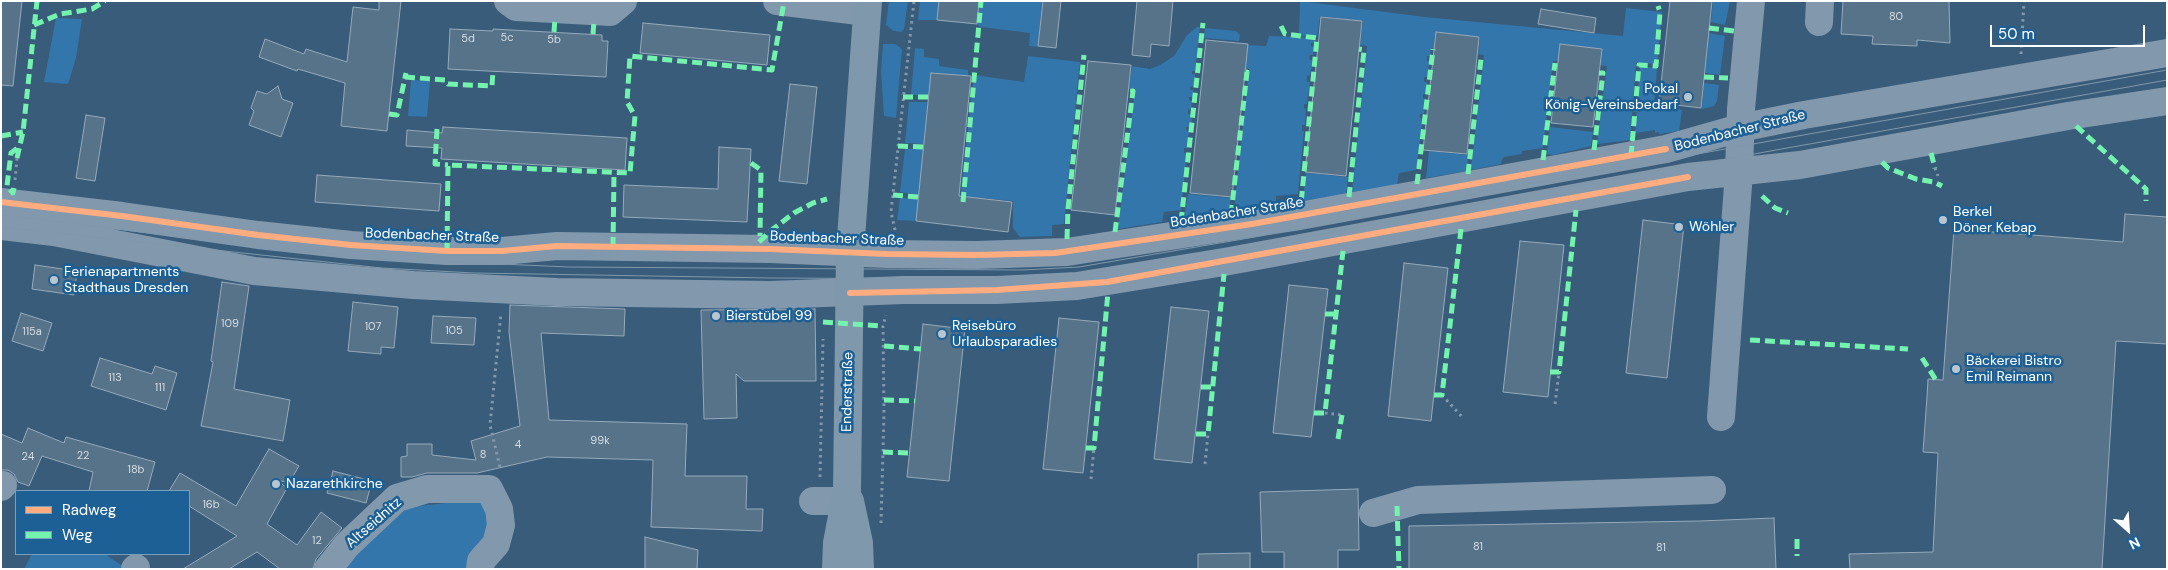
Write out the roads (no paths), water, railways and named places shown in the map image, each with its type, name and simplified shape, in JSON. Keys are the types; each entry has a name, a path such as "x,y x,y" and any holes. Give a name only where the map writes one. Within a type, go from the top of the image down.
{"main road":[{"name":"Enderstraße","path":"836,569 837,543 831,499 850,292 850,252 868,6"},
{"name":"Enderstraße","path":"831,499 859,544 860,569"}],"street":[{"path":"508,1 516,7 610,12 623,1"},
{"path":"777,1 868,6"},
{"path":"1721,417 1739,172 1740,128 1751,1"},
{"name":"Bodenbacher Straße","path":"8,195 122,216 258,235 361,246 447,251 502,251 557,246 770,249 977,255 1067,252 1269,222 1666,149 1740,128 1804,115 2167,53"},
{"path":"1,226 54,232 254,271 412,285 503,290 770,295 996,290 1107,282 1688,177 1800,165 2068,116 2167,101"},
{"name":"Altseidnitz","path":"328,569 347,545 397,498 427,488 489,489 499,508 502,525 496,544 481,561 480,569"},
{"path":"1373,513 1418,500 1712,490"}],"tram line":[{"path":"1,215 264,247 386,259 569,267 1022,270 1079,267 1255,237 1496,190 2167,70"},
{"path":"1,227 382,268 474,273 770,278 1012,279 1080,275 1256,247 1497,200 2167,80"}],"place":[{"name":"Pokal König-Vereinsbedarf","path":"1688,97"},
{"name":"Berkel Döner Kebap","path":"1943,220"},
{"name":"Wöhler","path":"1679,227"},
{"name":"Ferienapartments Stadthaus Dresden","path":"54,280"},
{"name":"Bierstübel 99","path":"716,316"},
{"name":"Reisebüro Urlaubsparadies","path":"942,334"},
{"name":"Bäckerei Bistro Emil Reimann","path":"1956,369"},
{"name":"Nazarethkirche","path":"276,484"}]}
